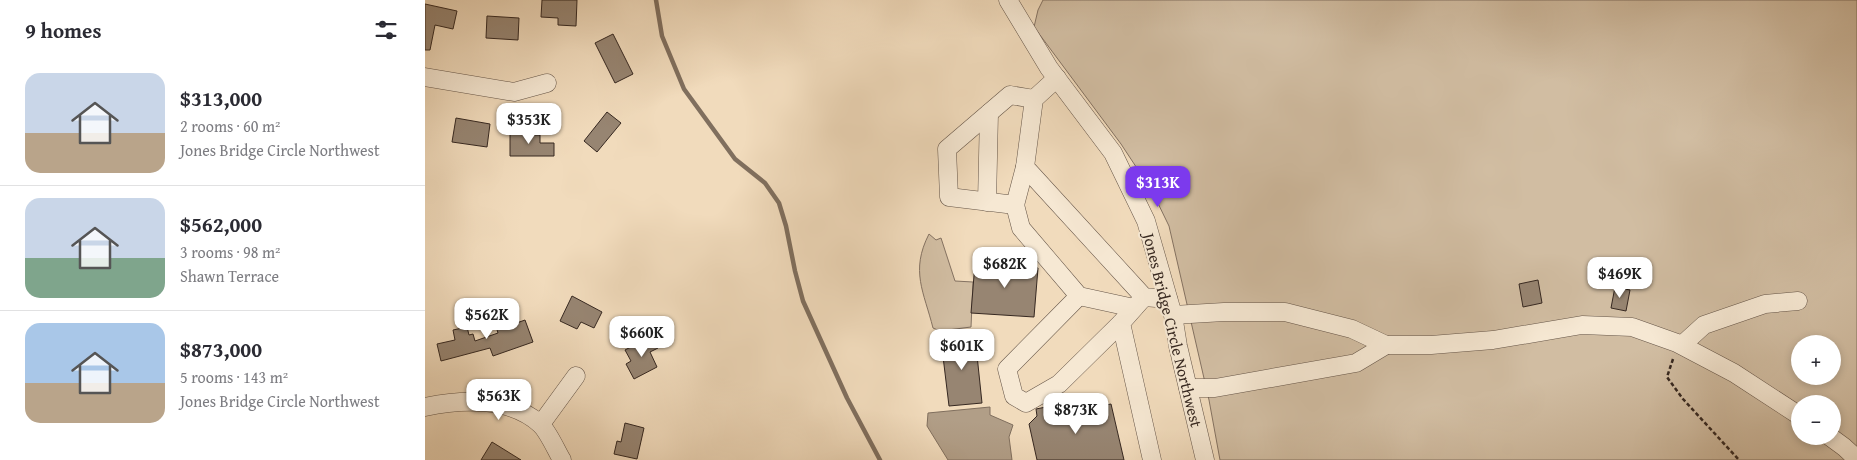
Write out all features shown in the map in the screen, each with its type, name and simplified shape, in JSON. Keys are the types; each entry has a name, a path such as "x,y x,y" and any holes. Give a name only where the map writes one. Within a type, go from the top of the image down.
{"street":[{"name":"Jones Bridge Circle Northwest","path":"1008,0 1057,78 1113,153 1146,221 1170,307 1205,460"},
{"path":"425,77 514,92 547,84"},
{"path":"1057,78 1034,99 1025,167 1015,205 1021,228 1079,296 1224,312 1285,312 1352,329 1386,345 1431,345 1493,340 1582,324 1632,327 1680,344 1734,373 1791,410"},
{"path":"1015,205 949,197 947,149 1010,94 1034,99"},
{"path":"987,202 989,113"},
{"path":"1025,167 1139,302"},
{"path":"1079,296 1007,369 1014,396 1026,403 1059,384 1121,323 1139,302"},
{"path":"1680,344 1704,326 1765,304 1798,301"},
{"path":"1121,323 1151,460"},
{"path":"1188,388 1215,388 1356,363 1386,345"},
{"path":"541,424 576,376"},
{"path":"425,407 485,402 516,408 541,424 563,460"},
{"path":"1841,445 1857,459"}],"path":[{"path":"1680,344 1667,377 1683,399 1739,460"}],"shaded area":[{"path":"1043,0 1857,0 1857,460 1220,460 1209,400 1169,226 1152,191 1121,144 1034,27 1038,10"},
{"path":"929,234 936,240 941,238 955,281 973,282 971,327 940,331 933,328 923,292 920,271 920,259"},
{"path":"990,407 990,415 1013,425 1009,437 1012,460 948,460 927,426 928,413"}],"building":[{"path":"542,0 577,0 576,26 558,25 558,18 541,17"},
{"path":"425,4 457,11 453,29 435,25 430,50 425,50"},
{"path":"487,16 519,18 518,40 486,38"},
{"path":"613,34 633,74 615,83 595,43"},
{"path":"607,112 621,123 597,152 584,141"},
{"path":"456,118 490,124 487,147 452,142"},
{"path":"510,130 524,130 524,135 540,135 540,143 554,143 554,156 510,156"},
{"path":"1008,252 1020,266 1038,268 1034,317 971,313 975,263 994,265"},
{"path":"1538,280 1542,303 1523,307 1519,284"},
{"path":"1615,287 1630,290 1626,311 1611,308"},
{"path":"572,296 602,312 594,328 581,322 577,329 560,321"},
{"path":"507,315 511,325 525,320 533,342 493,356 490,348 441,361 437,344 455,340 453,330 467,327 469,335 473,334 475,341 498,333 494,320"},
{"path":"652,336 658,348 650,352 657,367 634,379 626,364 631,361 625,350"},
{"path":"975,336 982,403 949,406 941,340"},
{"path":"1111,404 1124,460 1037,460 1029,424 1037,416 1036,409 1051,406 1054,416"},
{"path":"625,423 644,428 637,459 614,454 617,441 621,442"},
{"path":"492,442 521,460 481,460"}],"waterway":[{"path":"656,0 662,36 684,89 735,159 765,183 779,203 803,301 847,398 880,460"}]}
